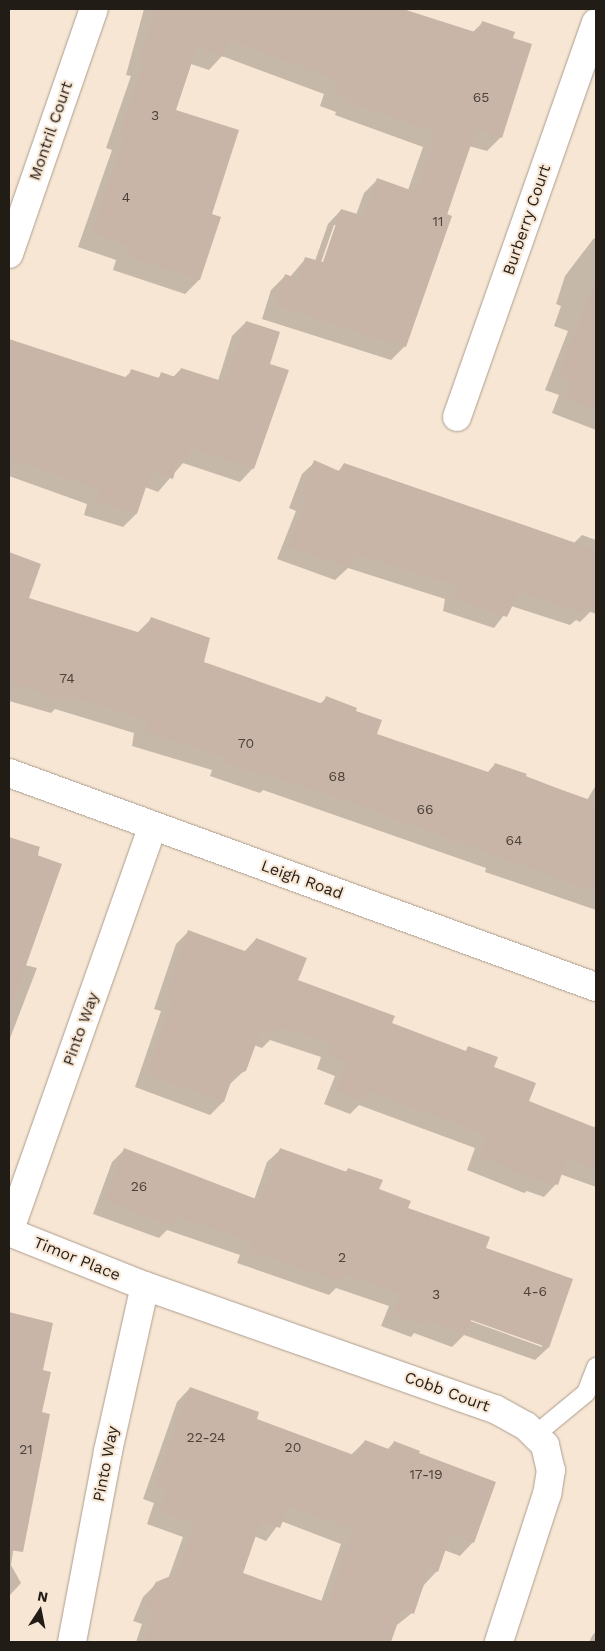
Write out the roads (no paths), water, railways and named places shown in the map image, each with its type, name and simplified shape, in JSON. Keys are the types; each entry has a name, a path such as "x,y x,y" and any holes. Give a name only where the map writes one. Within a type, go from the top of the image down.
{"street":[{"name":"Montril Court","path":"9,254 94,9"},
{"name":"Burberry Court","path":"457,417 596,23"},
{"name":"Leigh Road","path":"9,773 596,987"},
{"name":"Pinto Way","path":"9,1232 153,826"},
{"name":"Timor Place","path":"9,1232 145,1286"},
{"name":"Pinto Way","path":"72,1642 108,1451 145,1286"},
{"name":"Cobb Court","path":"145,1286 495,1409 526,1426 546,1445 551,1470 548,1494 499,1642"}],"lane":[{"path":"535,1434 586,1392 596,1367"}]}
